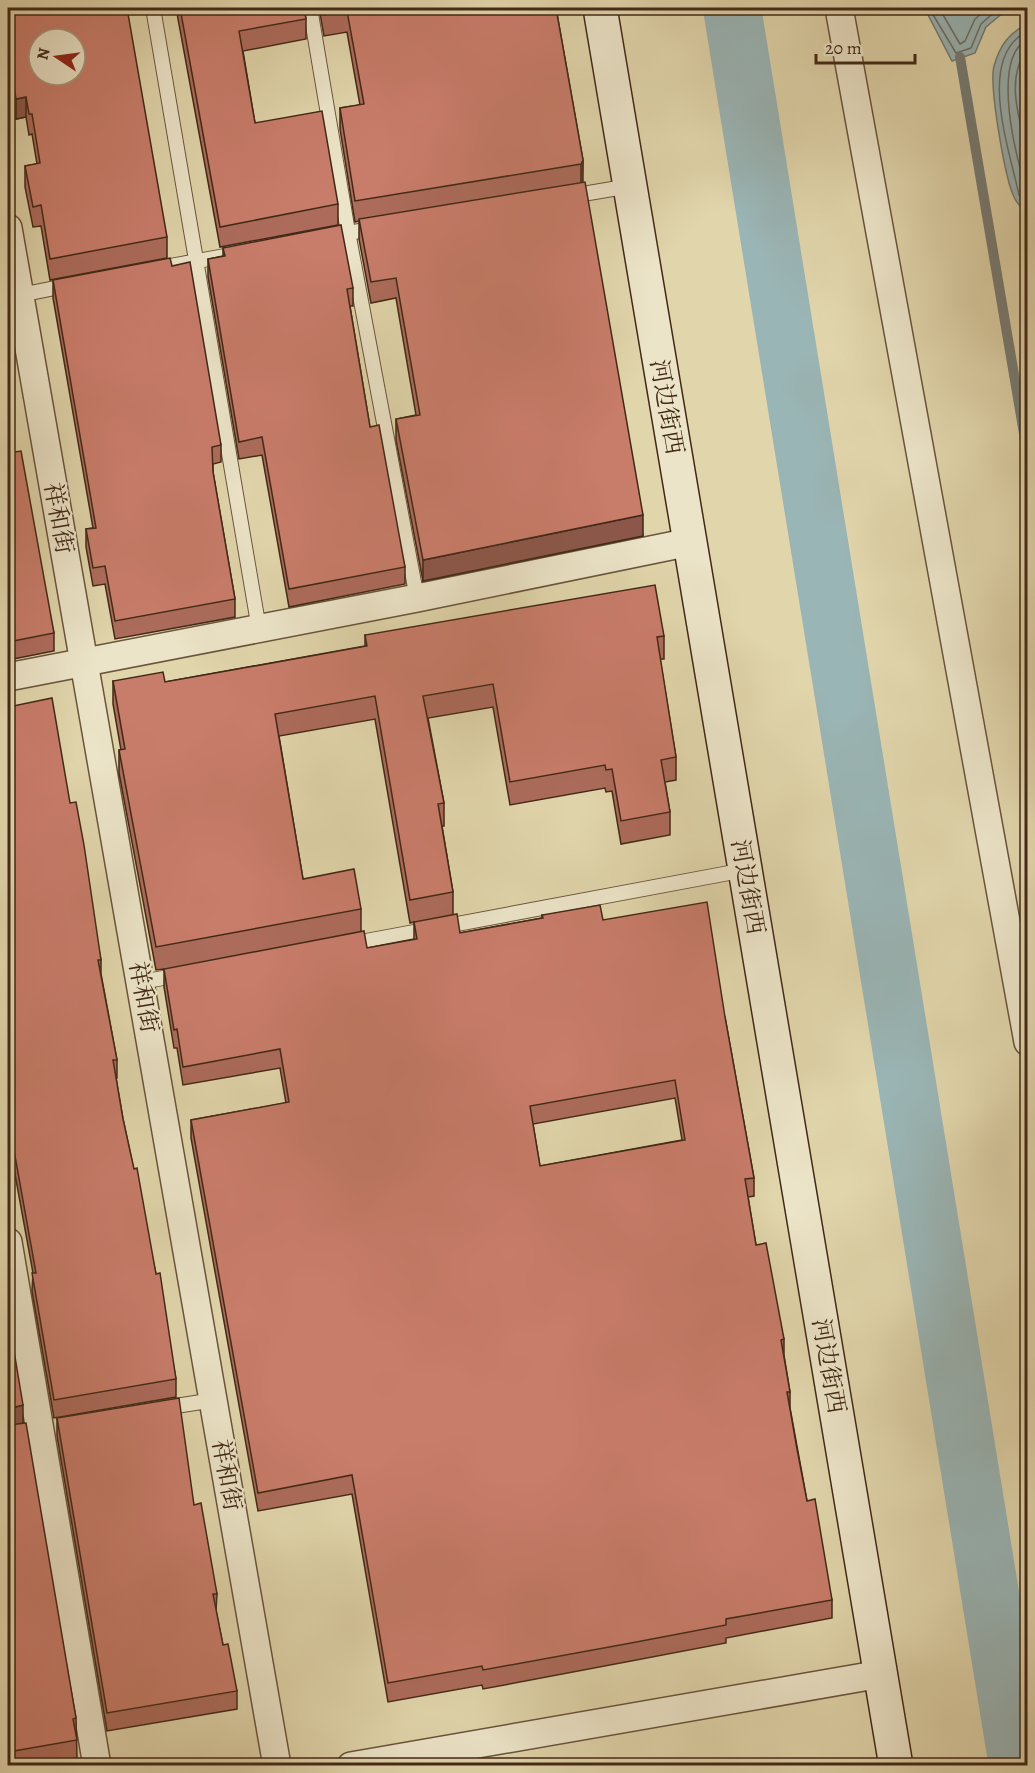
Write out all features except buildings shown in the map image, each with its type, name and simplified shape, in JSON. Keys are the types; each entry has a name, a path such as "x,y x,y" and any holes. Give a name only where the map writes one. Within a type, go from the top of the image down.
{"street":[{"name":"河边街西","path":"600,8 896,1766"},
{"path":"838,8 1028,1042"},
{"name":"祥和街","path":"8,228 13,296 85,663 277,1766"},
{"path":"8,677 417,598 690,542"},
{"path":"8,1242 97,1766"},
{"path":"351,1766 881,1674"}],"lane":[{"path":"153,8 260,629"},
{"path":"310,8 348,232 417,598"},
{"path":"560,197 630,186"},
{"path":"313,239 395,225"},
{"path":"142,272 256,250"},
{"path":"13,296 86,282"},
{"path":"337,946 745,870"},
{"path":"141,982 199,972"},
{"path":"144,1412 214,1400"}],"water":[{"path":"905,8 1009,8 986,27 975,53 952,61 927,13"},
{"path":"1027,24 1027,212 1015,199 1007,173 996,112 993,76 994,66 1002,46 1015,31"}],"waterway":[{"path":"732,8 1018,1766"},
{"path":"960,57 1028,457"},
{"path":"1007,1699 1028,1696"}]}
